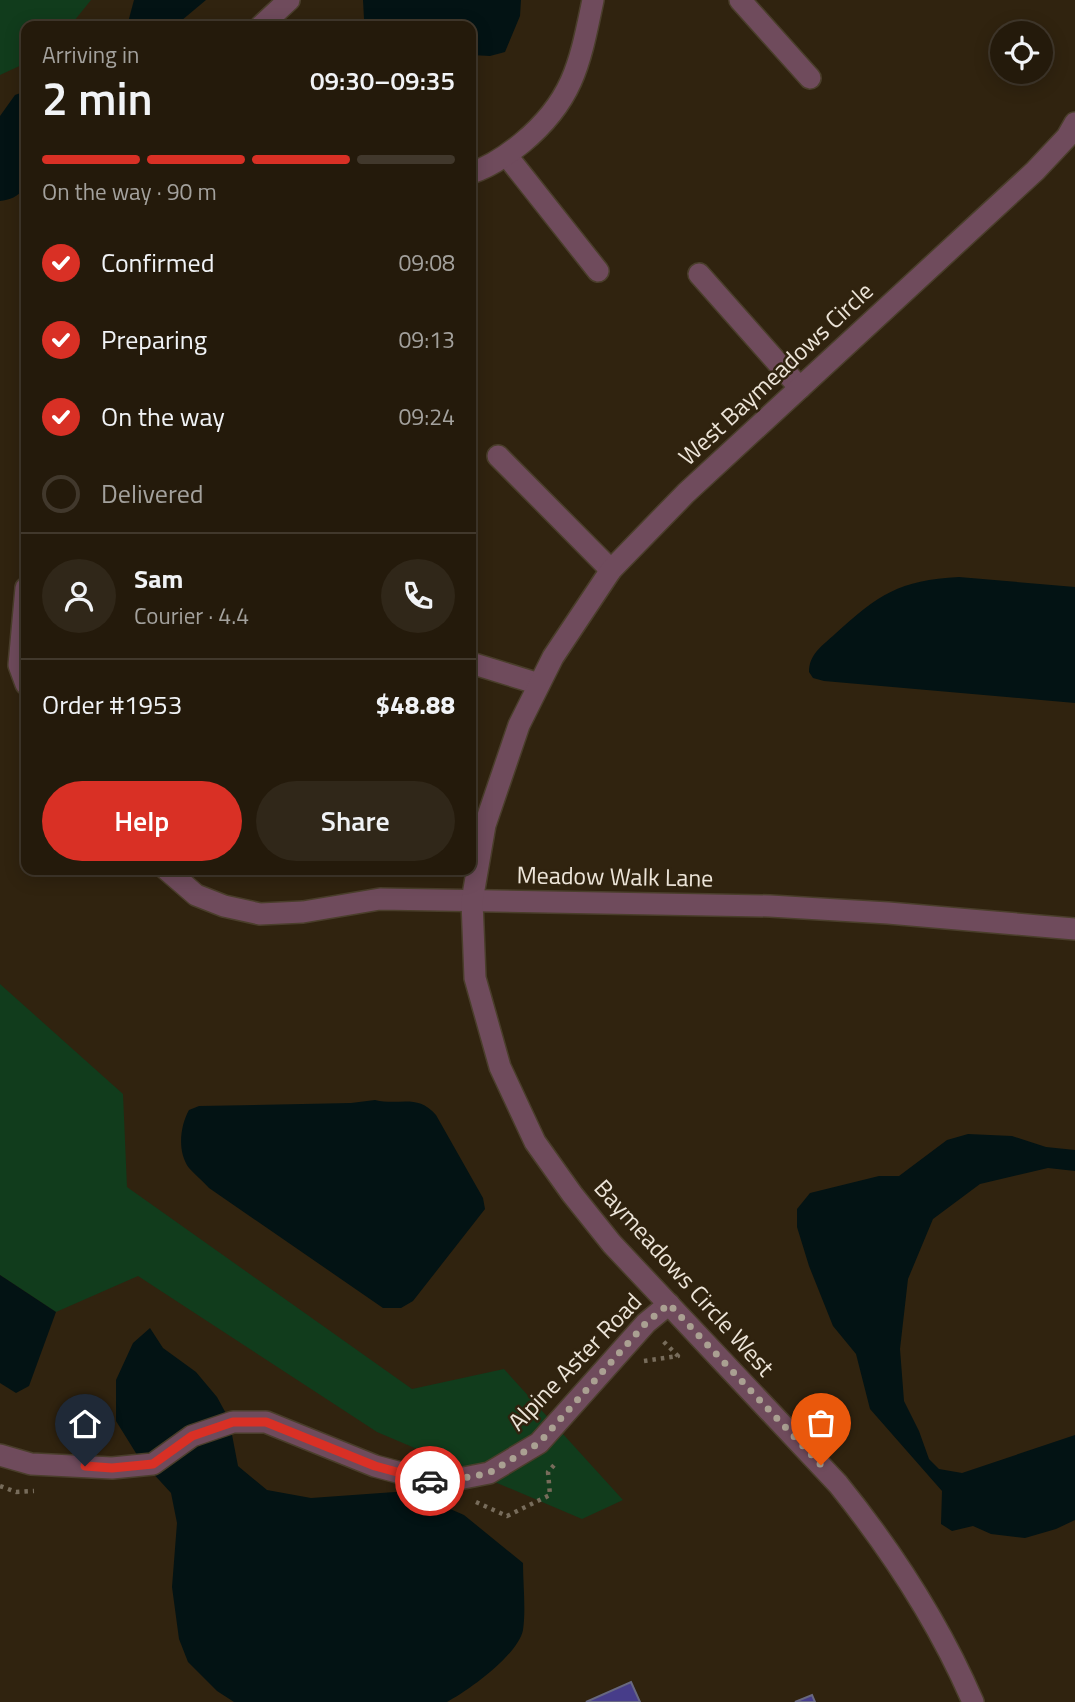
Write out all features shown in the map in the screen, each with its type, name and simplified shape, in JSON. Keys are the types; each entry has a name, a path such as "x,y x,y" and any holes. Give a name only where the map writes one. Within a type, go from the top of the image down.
{"street":[{"path":"266,21 289,0"},
{"path":"476,171 506,156 545,124 564,96 580,61 593,0"},
{"path":"740,0 810,78"},
{"name":"West Baymeadows Circle","path":"539,684 611,570 685,493 1035,171 1067,137 1075,123"},
{"path":"506,156 598,271"},
{"path":"699,274 800,388"},
{"path":"498,456 611,570"},
{"path":"21,643 21,670"},
{"path":"476,665 539,684"},
{"name":"Baymeadows Circle West","path":"539,684 519,725 485,825 472,901 475,978 500,1067 535,1142 572,1195 612,1244 838,1484 868,1521 940,1631 973,1702"},
{"name":"Meadow Walk Lane","path":"173,875 197,895 224,906 260,914 303,912 380,899 770,906 1075,929"},
{"name":"Alpine Aster Road","path":"0,1454 31,1464 112,1468 153,1464 192,1436 233,1422 266,1422 375,1466 438,1483 489,1473 539,1443 646,1323 669,1304"}],"green space":[{"path":"0,0 91,0 74,21 21,21 21,65 0,75"},
{"path":"0,984 123,1094 127,1187 412,1389 504,1369 623,1500 582,1519 377,1432 138,1276 56,1312 0,1275"}],"shaded area":[{"path":"134,0 206,0 181,21 128,21"},
{"path":"363,0 521,0 520,16 505,52 490,56 476,55 476,21 364,19"},
{"path":"21,93 21,191 10,199 0,201 0,116 15,95"},
{"path":"959,577 1075,587 1075,703 824,681 813,678 809,672 811,660 821,647 877,600 905,586"},
{"path":"375,1100 415,1102 429,1108 436,1115 483,1198 485,1209 413,1301 401,1308 383,1308 209,1188 189,1168 181,1147 186,1116 189,1110 199,1106 351,1103"},
{"path":"968,1134 1012,1136 1046,1147 1075,1150 1075,1171 1048,1168 980,1184 933,1219 908,1279 900,1349 904,1401 929,1459 939,1469 962,1473 1075,1435 1075,1520 1025,1538 991,1534 973,1526 952,1531 941,1524 942,1491 870,1409 856,1354 833,1326 797,1227 797,1209 810,1193 879,1176 899,1176 947,1140"},
{"path":"0,1275 56,1312 29,1386 16,1393 0,1383"},
{"path":"150,1328 163,1348 196,1372 217,1397 229,1419 238,1466 267,1490 311,1498 409,1491 464,1515 523,1563 523,1630 519,1640 502,1661 467,1690 447,1702 234,1702 217,1691 188,1662 179,1639 172,1587 177,1523 171,1493 139,1458 116,1421 116,1380 133,1343"}],"building":[{"path":"631,1682 640,1702 586,1702"},
{"path":"812,1695 815,1702 795,1702"}],"way so far":[{"path":"430,1481 438,1483 489,1473 539,1443 646,1323 669,1304 821,1465"}],"route":[{"path":"85,1466 112,1468 153,1464 192,1436 233,1422 266,1422 375,1466 430,1481"}]}
